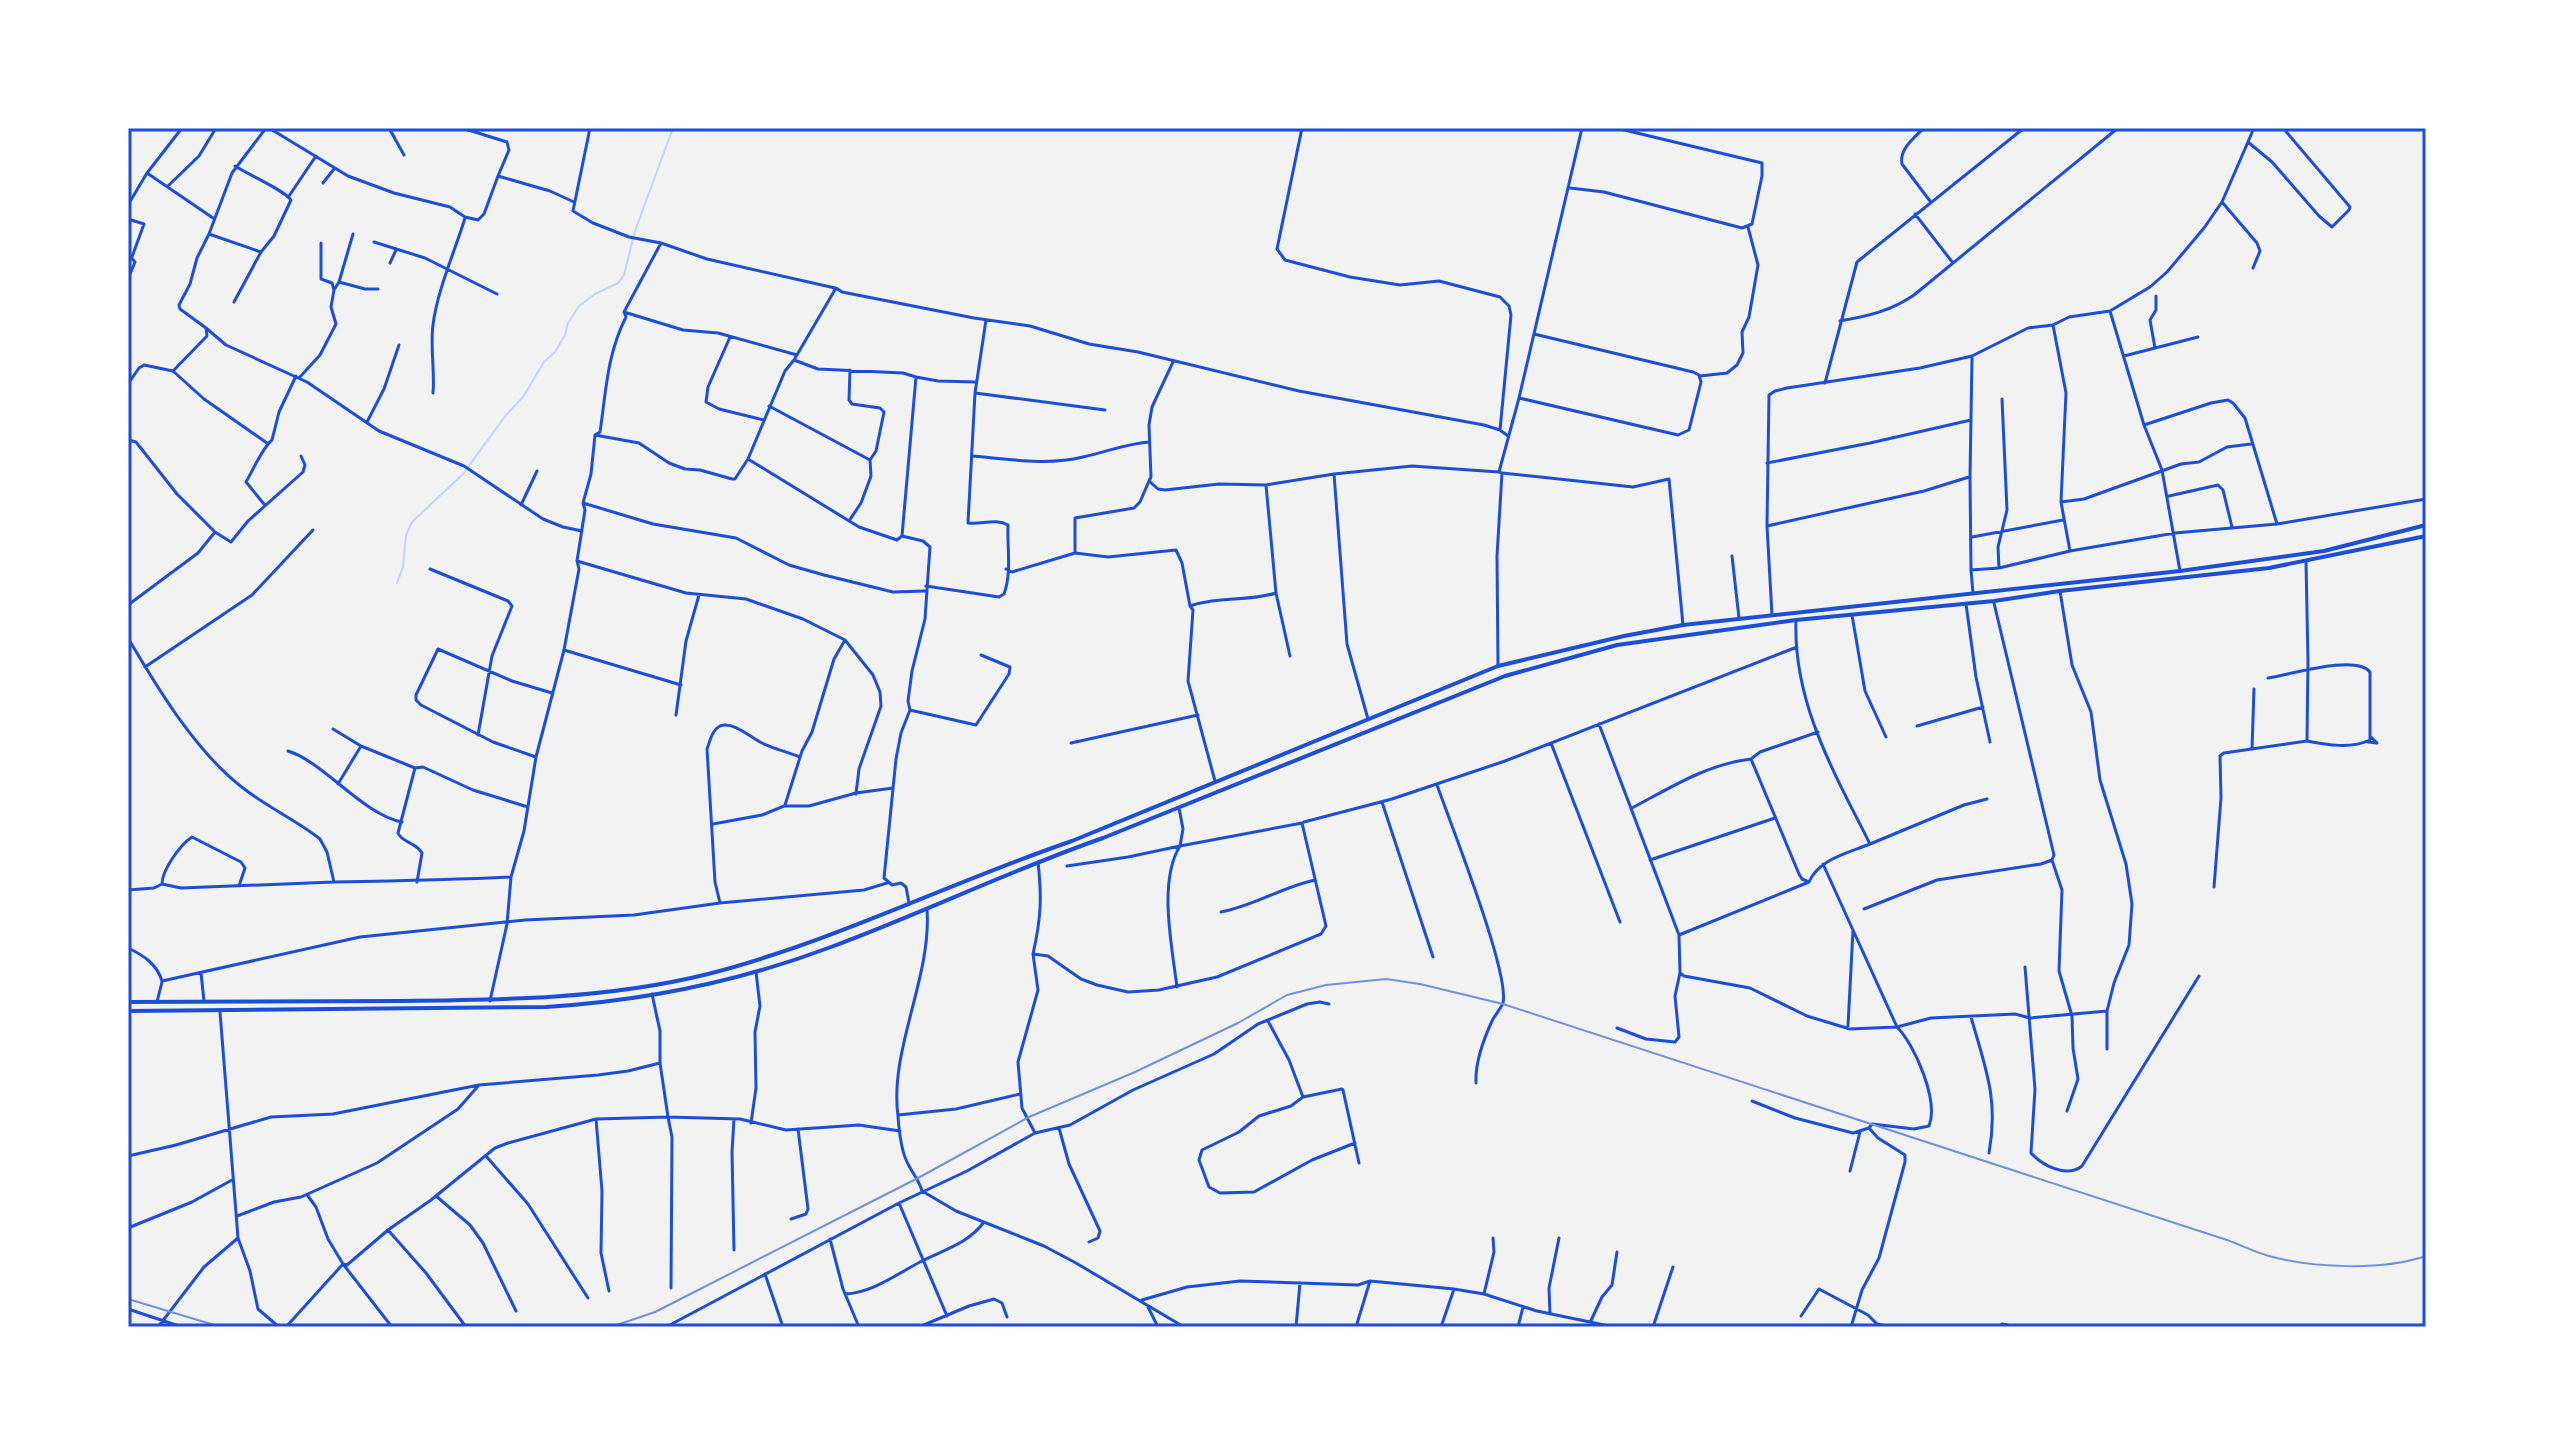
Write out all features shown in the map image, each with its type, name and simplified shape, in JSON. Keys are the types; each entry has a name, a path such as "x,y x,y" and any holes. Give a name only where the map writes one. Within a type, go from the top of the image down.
{"main road":[{"path":"128,1002 490,1001 589,993 706,974 844,931 1498,666 1683,625 2180,571 2324,551 2426,525"},
{"path":"128,1011 491,1009 591,1004 717,981 831,948 1038,862 1514,673 1617,645 1796,620 1994,601 2306,562 2426,536"},
{"path":"1238,772 1241,781"},
{"path":"589,993 591,1004"}],"street":[{"path":"128,205 147,173 182,128"},
{"path":"168,186 199,156 216,128"},
{"path":"462,128 507,142 509,150 484,214 478,220 465,217 450,207 394,193 334,169 268,128 235,166 180,309 226,345 298,377 379,431 464,466 553,524 582,531"},
{"path":"389,128 404,155"},
{"path":"590,128 573,211 593,223 629,237 842,292 1030,326 1089,344 1138,352 1299,391 1390,406 1500,430 1508,436"},
{"path":"1302,128 1277,249 1279,256 1350,277 1400,285 1439,281 1505,300 1511,315 1500,430"},
{"path":"1498,666 1500,472 1582,128"},
{"path":"1568,188 1604,192 1742,228 1752,224 1762,163 1616,128"},
{"path":"1924,128 1909,143 1901,158 1902,164 1930,201"},
{"path":"1825,383 1857,262 2024,128"},
{"path":"1840,321 1875,315 1898,306 2118,128"},
{"path":"1772,615 1767,526 1769,395 1775,391 1920,368 1972,356 2028,328 2053,325 2069,317 2110,311 2150,287 2190,247 2222,202 2254,128"},
{"path":"2248,142 2272,162 2332,227 2350,207 2283,128"},
{"path":"289,196 316,156"},
{"path":"234,302 261,252 274,236 291,200 235,166"},
{"path":"323,183 334,169"},
{"path":"147,173 214,218"},
{"path":"498,176 550,191 574,202"},
{"path":"2222,202 2257,243 2260,251 2253,268"},
{"path":"1915,214 1953,263"},
{"path":"433,393 433,321 465,217"},
{"path":"128,219 144,224 130,255 134,265 128,279"},
{"path":"1534,334 1699,375 1727,373 1737,365 1743,353 1742,332 1749,317 1758,265 1748,227"},
{"path":"209,234 261,252"},
{"path":"265,505 246,482 267,443 272,440 279,412 298,377 320,355 336,324 331,307 334,290 353,234"},
{"path":"374,242 449,268 497,294"},
{"path":"321,243 321,279 332,283 334,290"},
{"path":"595,435 600,432 606,371 626,317 624,312 661,243"},
{"path":"390,263 396,250"},
{"path":"339,282 378,289"},
{"path":"595,435 639,443 669,463 685,469 735,479 748,459 785,371 836,288"},
{"path":"2155,348 2150,320 2156,310 2156,296"},
{"path":"2110,311 2144,425 2162,470 2180,571"},
{"path":"624,312 683,330 718,333 797,355"},
{"path":"583,503 653,524 736,538 789,565 893,592 925,588 999,597 1007,587 1008,525 1002,522 968,523 975,393 986,320"},
{"path":"2053,325 2066,393 2061,502 2070,551"},
{"path":"173,371 207,336 206,328"},
{"path":"730,337 708,387 706,402 719,409 764,420"},
{"path":"2123,356 2198,337"},
{"path":"367,422 384,389 399,345"},
{"path":"1972,356 1970,477 1973,593"},
{"path":"794,360 818,369 903,373 938,381 977,382"},
{"path":"1075,553 1075,518 1134,508 1140,502 1151,477 1149,442 1152,407 1173,362"},
{"path":"128,384 142,365 173,371 204,399 267,443"},
{"path":"849,521 861,503 871,476 870,460 876,451 883,409 852,404 849,400 850,370"},
{"path":"1519,398 1678,435 1689,430 1701,382 1699,375"},
{"path":"748,459 849,521 897,540 902,536 916,377"},
{"path":"975,393 1105,410"},
{"path":"1999,568 1998,547 2007,510 2002,399"},
{"path":"2144,425 2211,403 2228,400 2233,403 2245,418 2277,524"},
{"path":"769,406 870,460"},
{"path":"1767,463 1972,419"},
{"path":"490,1001 507,924 511,877 536,757 564,650 579,569 577,561 585,510 583,503 591,474 595,435"},
{"path":"128,440 136,442 177,494 215,532 231,542 241,528 303,472 305,465 301,456"},
{"path":"971,456 1038,461 1071,459 1127,444 1149,442"},
{"path":"2061,502 2084,499 2162,470 2199,462 2227,447 2252,443"},
{"path":"1149,481 1158,489 1165,490 1219,484 1266,485 1412,466 1633,487 1669,479 1683,625"},
{"path":"521,505 537,471"},
{"path":"1334,474 1347,644 1368,719"},
{"path":"1767,526 1924,491 1970,477"},
{"path":"1266,485 1276,593 1290,656"},
{"path":"2169,496 2218,485 2223,490 2232,527"},
{"path":"1971,570 1999,568 2070,551 2175,533 2277,524 2426,499"},
{"path":"1972,537 2064,519"},
{"path":"145,667 252,595 313,530"},
{"path":"128,605 198,553 215,532"},
{"path":"887,883 884,878 901,733 910,710 908,701 912,671 925,619 930,547 923,541 902,536"},
{"path":"1006,569 1012,572 1075,553 1108,557 1176,550 1193,610 1188,681 1215,781"},
{"path":"1732,556 1739,618"},
{"path":"577,561 699,595 746,599 803,619 845,640 873,675 880,692 881,706 859,769 856,794"},
{"path":"2306,562 2307,741"},
{"path":"430,569 508,601 512,606 492,656 478,735"},
{"path":"2060,591 2072,665 2091,712 2100,780 2126,864 2132,904 2129,945 2107,1011 2107,1049"},
{"path":"1190,606 1209,600 1258,599 1276,593"},
{"path":"676,715 686,641 699,595"},
{"path":"1994,601 2053,843 2052,860 2062,890 2059,971 2072,1016 2078,1079 2067,1111"},
{"path":"1966,604 1990,742"},
{"path":"1852,615 1865,691 1886,737"},
{"path":"1796,620 1803,695 1811,722 1870,844"},
{"path":"128,638 176,712 221,769 243,788 320,839 327,852 334,882"},
{"path":"784,806 812,732 834,659 845,640"},
{"path":"1067,866 1302,823 1382,802 1551,743 1797,647"},
{"path":"536,757 478,735 421,705 416,695 438,649 490,673 552,693"},
{"path":"564,650 681,685"},
{"path":"910,710 964,723 979,723 1009,674 1010,667 981,655"},
{"path":"2214,887 2221,798 2218,760 2224,753 2307,741 2328,745 2368,742 2371,737 2371,684 2367,667 2345,665 2308,669 2268,678"},
{"path":"2252,750 2254,689"},
{"path":"1917,726 1983,707"},
{"path":"1071,743 1198,715"},
{"path":"1599,724 1679,935 1680,973 1675,996 1679,1037 1675,1042 1646,1039 1617,1028"},
{"path":"720,903 715,882 707,749 718,727 726,725 761,743 800,757"},
{"path":"333,729 361,746 415,768 423,767 473,790 528,807"},
{"path":"1632,808 1699,774 1735,761 1751,759 1760,752 1818,732"},
{"path":"1551,743 1620,922"},
{"path":"338,785 361,746"},
{"path":"288,751 393,820 402,822"},
{"path":"1751,759 1799,874 1809,882"},
{"path":"415,768 399,835 417,846 422,853 417,882"},
{"path":"1437,785 1501,977 1503,1004 1489,1028 1476,1068 1476,1083"},
{"path":"713,824 762,815 784,806 809,806 894,788"},
{"path":"1679,935 1809,882 1823,864 1964,805 1987,799"},
{"path":"1382,802 1433,957"},
{"path":"1177,987 1169,893 1173,858 1180,846 1183,829 1179,808"},
{"path":"1650,860 1775,818"},
{"path":"1033,954 1048,956 1081,979 1128,992 1177,987 1240,969 1321,934 1326,926 1302,823"},
{"path":"162,884 165,871 192,837 241,862 245,868 239,886"},
{"path":"1864,909 1937,880 2052,860"},
{"path":"1035,1133 1022,1108 1020,1052 1038,990 1033,954 1042,899 1038,862"},
{"path":"1752,1101 1795,1118 1853,1133 1872,1124 1914,1129 1929,1126 1932,1120 1928,1086 1907,1038 1897,1027 1860,949 1853,926 1823,864"},
{"path":"128,890 154,888 162,884 181,888 511,877"},
{"path":"1221,912 1252,904 1293,885 1315,880"},
{"path":"162,981 360,937 525,920 634,915 720,903 864,890 887,883 901,883 906,887 909,904"},
{"path":"927,909 921,971 901,1064 898,1115 907,1163 918,1178 922,1191 956,1211 1044,1246 1184,1327"},
{"path":"1848,1028 1853,926"},
{"path":"128,948 153,964 162,981 157,1002"},
{"path":"2025,967 2035,1105 2031,1153 2040,1161 2067,1172 2074,1172 2082,1166 2199,976"},
{"path":"751,1123 756,1088 755,1032 760,1006 756,970"},
{"path":"201,973 204,1002"},
{"path":"1680,973 1692,979 1760,991 1807,1016 1848,1028 1897,1027 1931,1018 2015,1014 2030,1018 2107,1011"},
{"path":"652,993 660,1031 660,1063 672,1137 671,1288"},
{"path":"666,1327 1035,1133 1059,1128 1214,1054 1258,1024 1307,1004 1329,1004"},
{"path":"220,1012 238,1238 250,1271 258,1309 279,1327"},
{"path":"1971,1017 1990,1076 1993,1097 1989,1153"},
{"path":"1268,1021 1289,1060 1303,1097"},
{"path":"128,1156 271,1117 349,1111 479,1085 598,1075 660,1063"},
{"path":"237,1216 307,1194 394,1154 458,1109 479,1085"},
{"path":"1355,1143 1312,1160 1254,1192 1241,1195 1220,1193 1209,1187 1199,1160 1202,1150 1239,1132 1259,1116 1291,1106 1303,1097 1342,1089 1345,1093 1355,1143 1359,1163"},
{"path":"898,1115 967,1107 1020,1094"},
{"path":"286,1327 343,1264 347,1265 360,1256 388,1230 508,1143 596,1119 734,1119 786,1130 859,1125 900,1131"},
{"path":"596,1119 602,1191 601,1253 609,1291"},
{"path":"734,1119 734,1250"},
{"path":"1059,1128 1069,1164 1100,1231 1098,1238 1089,1242"},
{"path":"1851,1327 1862,1290 1879,1258 1905,1162 1905,1155 1878,1138 1869,1128"},
{"path":"791,1219 806,1214 808,1209 798,1129"},
{"path":"1850,1171 1860,1132"},
{"path":"486,1156 528,1204 588,1298"},
{"path":"128,1228 182,1206 232,1180"},
{"path":"307,1194 343,1264 392,1327"},
{"path":"436,1196 470,1225 483,1243 516,1311"},
{"path":"899,1203 947,1316"},
{"path":"845,1294 873,1287 962,1242 984,1222"},
{"path":"388,1230 426,1273 466,1327"},
{"path":"158,1327 204,1267 238,1238"},
{"path":"1484,1294 1492,1266 1493,1238"},
{"path":"1550,1314 1549,1288 1559,1238"},
{"path":"830,1239 845,1294 859,1327"},
{"path":"1588,1327 1602,1297 1612,1285 1617,1252"},
{"path":"1653,1327 1673,1267"},
{"path":"765,1274 783,1327"},
{"path":"1140,1300 1187,1287 1240,1281 1358,1285 1370,1281 1484,1294 1550,1314 1614,1327"},
{"path":"1356,1327 1370,1281"},
{"path":"1296,1327 1300,1282"},
{"path":"1441,1327 1454,1289"},
{"path":"1801,1316 1818,1289 1868,1315 1877,1324 1891,1327"},
{"path":"919,1327 994,1299 1002,1303 1007,1317"},
{"path":"1147,1305 1158,1327"},
{"path":"1518,1327 1523,1307"},
{"path":"128,1309 182,1327"},
{"path":"1999,1327 2002,1324 2017,1327"}],"waterway":[{"path":"397,583 403,567 406,535 412,522 463,474 523,397 544,362 555,352 579,306 618,283 624,275 635,231 673,128"}],"railway":[{"path":"611,1327 655,1312 918,1178 1029,1117 1135,1072 1238,1023 1287,995 1326,985 1386,979 1503,1004 2269,1256 2348,1266 2389,1264 2426,1256"},
{"path":"128,1299 221,1327"}]}
